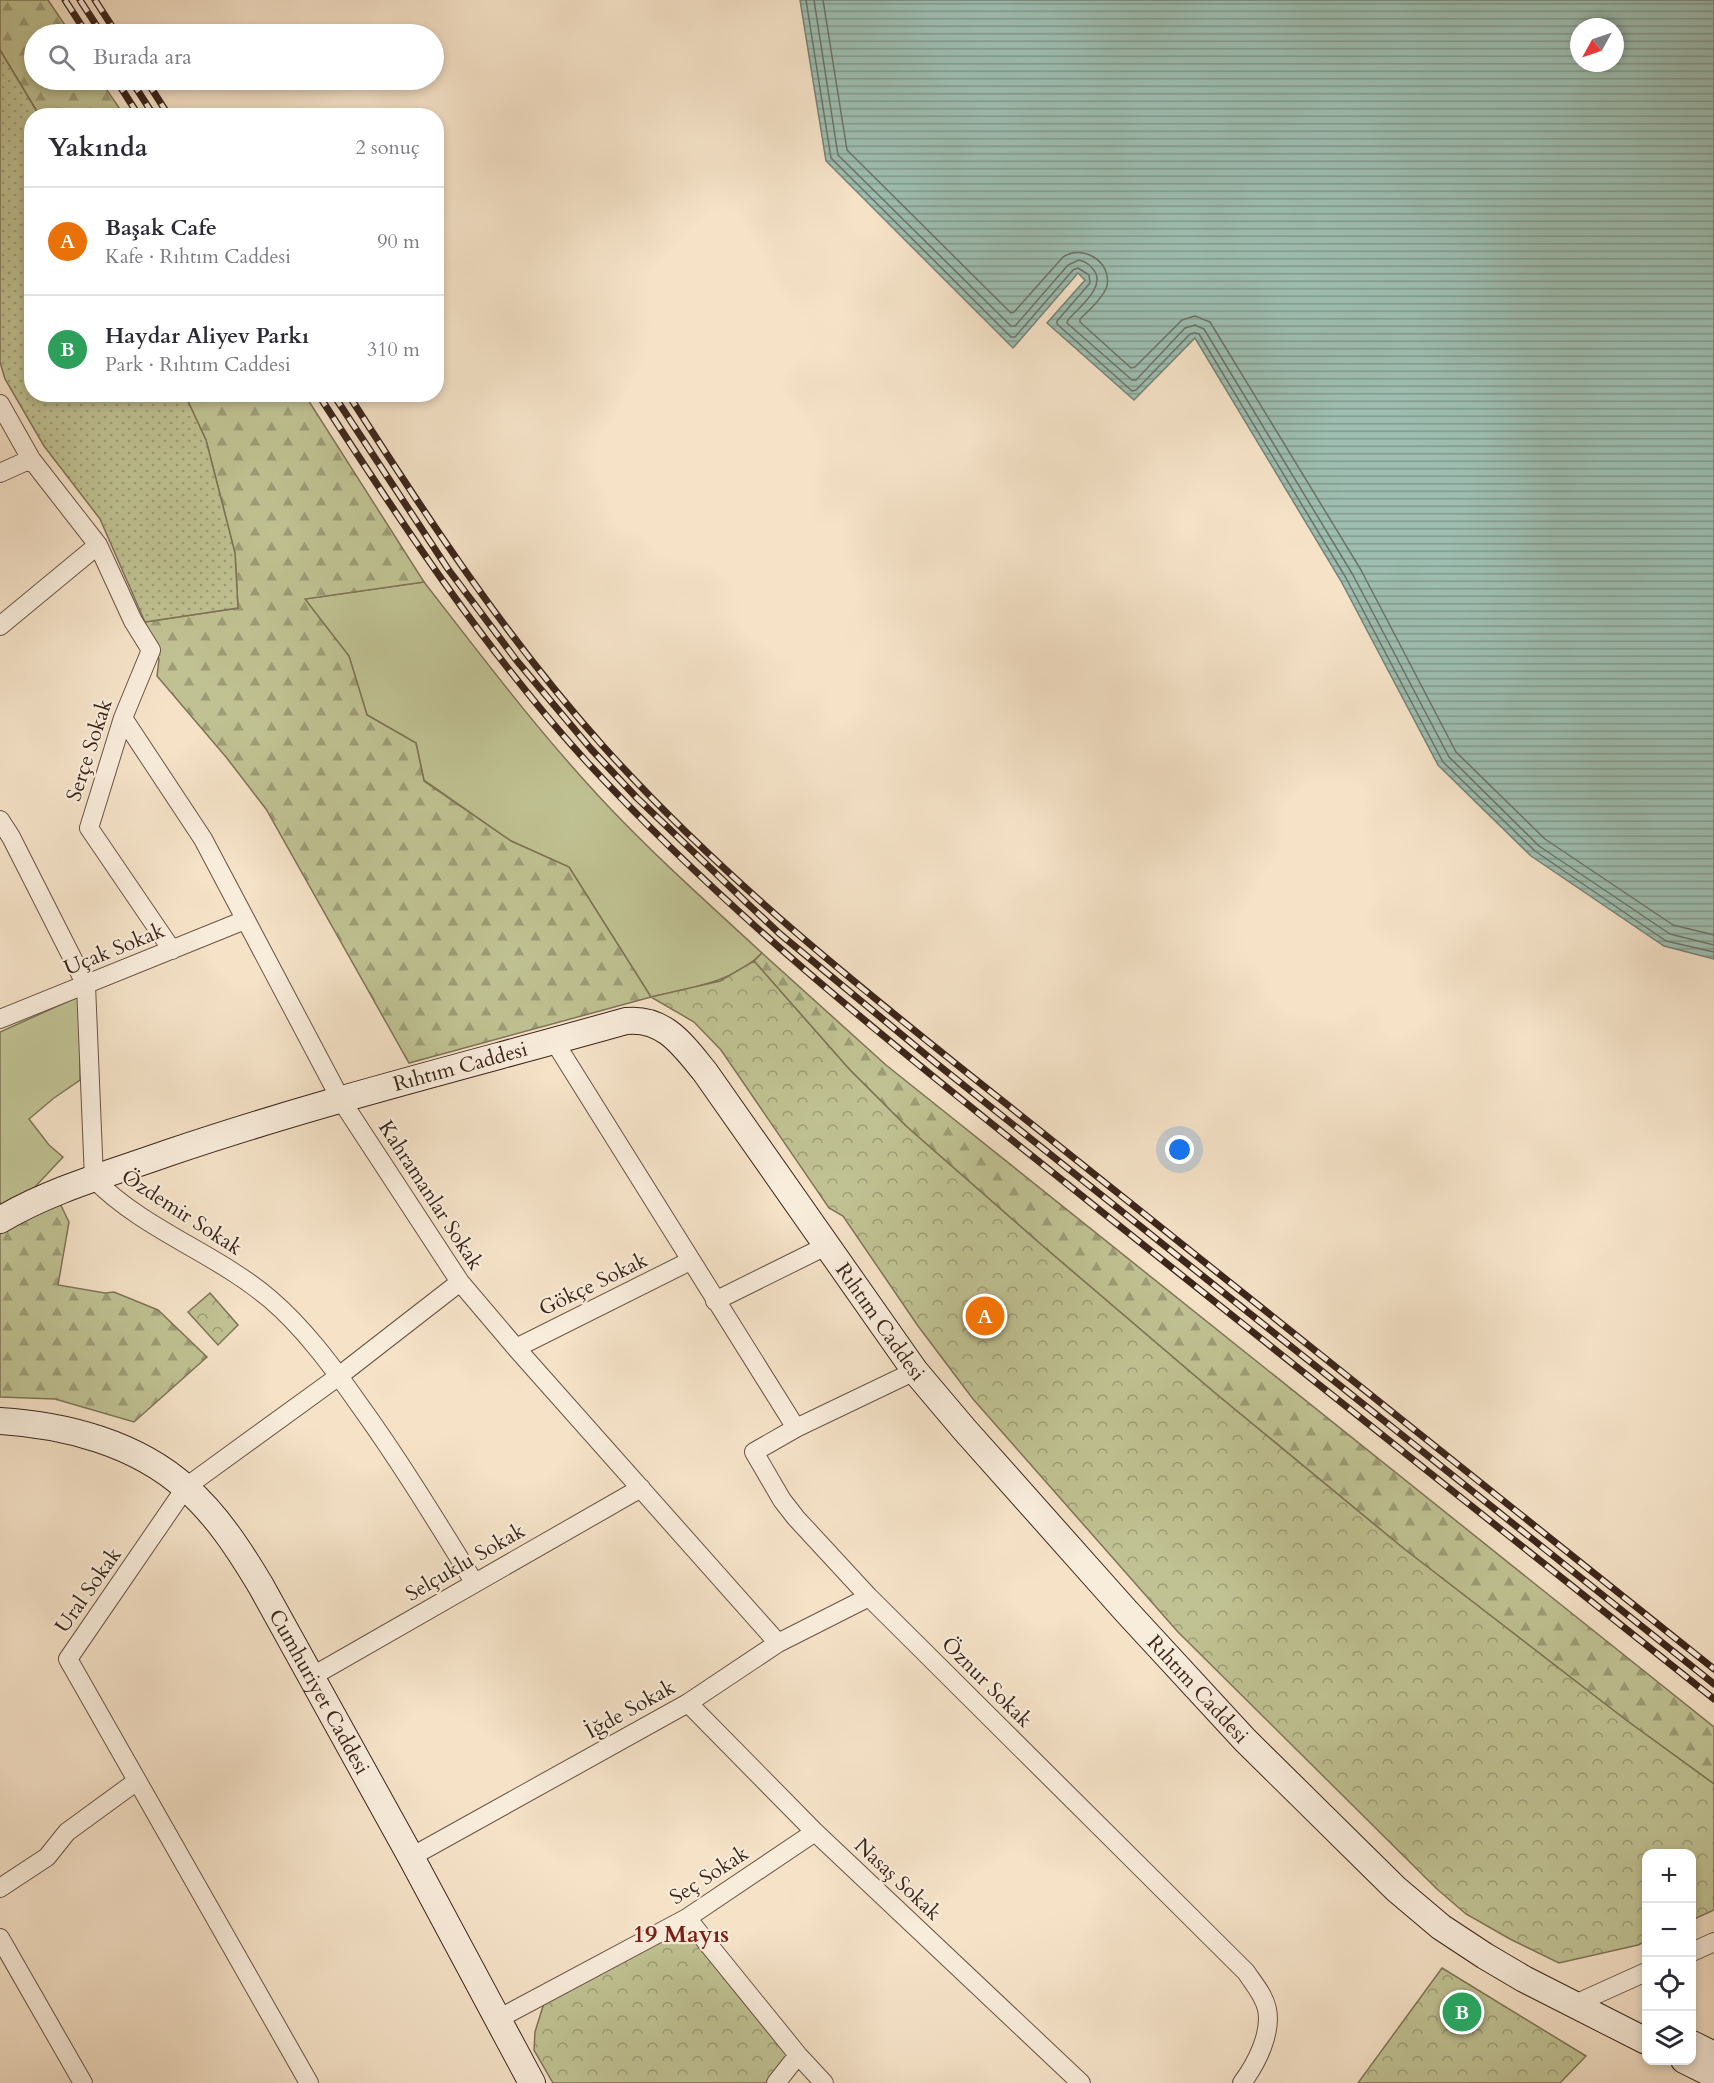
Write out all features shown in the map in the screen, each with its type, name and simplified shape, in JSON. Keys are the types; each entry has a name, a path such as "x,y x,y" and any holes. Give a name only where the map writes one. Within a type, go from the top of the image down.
{"main road":[{"name":"Rıhtım Caddesi","path":"0,1207 34,1188 195,1144 339,1095 624,1012 655,1011 670,1017 686,1027 709,1056 929,1364 1207,1679 1417,1889 1461,1924 1642,2038"},
{"name":"Rıhtım Caddesi","path":"339,1095 626,1021 641,1020 655,1024 673,1036 705,1072 915,1371 964,1429 1245,1740 1396,1889 1442,1927 1485,1956 1524,1978 1642,2020"},
{"name":"Rıhtım Caddesi","path":"0,1220 94,1172"},
{"name":"Cumhuriyet Caddesi","path":"0,1421 47,1426 85,1434 139,1456 186,1487 214,1517 238,1548 312,1677 532,2083"},
{"path":"1696,2046 1714,2055"},
{"path":"1693,2065 1714,2075"}],"street":[{"path":"0,404 31,459 98,544 0,626"},
{"path":"0,473 31,459"},
{"name":"Serçe Sokak","path":"98,544 133,621 151,650 123,718 89,828 172,950"},
{"name":"Kahramanlar Sokak","path":"123,718 203,839 339,1095 460,1281 516,1348 778,1643"},
{"name":"Özdemir Sokak","path":"0,820 6,839 86,985 94,1172 114,1198 136,1214 210,1257 269,1299 293,1321 339,1376 395,1455 474,1582"},
{"name":"Uçak Sokak","path":"0,1019 245,920"},
{"path":"554,1041 796,1428"},
{"path":"715,1301 828,1245"},
{"name":"Gökçe Sokak","path":"516,1348 690,1261"},
{"name":"Ural Sokak","path":"309,2083 68,1659 186,1487 339,1376 460,1281"},
{"name":"Öznur Sokak","path":"915,1371 796,1428 754,1452 782,1500 796,1518 870,1597 1246,1972 1261,1994 1267,2010 1266,2030 1260,2049 1242,2083"},
{"name":"Selçuklu Sokak","path":"312,1677 641,1488"},
{"name":"İğde Sokak","path":"411,1857 688,1703 778,1643 870,1597"},
{"name":"Nasaş Sokak","path":"688,1703 815,1832 1081,2083"},
{"path":"0,1888 47,1857 67,1832 137,1781"},
{"name":"Seç Sokak","path":"498,2019 687,1918 815,1832"},
{"path":"687,1918 798,2055 824,2083"},
{"path":"0,1938 83,2083"},
{"path":"1696,1950 1714,1942"},
{"path":"1584,2000 1642,1974"},
{"path":"776,2083 798,2055"}],"green space":[{"path":"0,0 48,0 64,24 24,24 24,90 0,50"},
{"path":"0,50 35,108 24,108 24,402 188,402 206,440 235,553 238,608 145,622 100,519 44,446 5,379 0,362"},
{"path":"24,90 107,90 119,108 35,108"},
{"path":"188,402 309,402 424,582 305,599 349,656 367,715 416,743 424,781 511,841 569,867 651,997 409,1063 266,809 226,757 157,676 159,659 145,622 238,608 235,553 206,440"},
{"path":"424,582 513,696 607,805 644,843 762,953 738,971 724,978 651,997 569,867 511,841 424,780 416,743 367,715 349,656 304,599"},
{"path":"762,953 886,1065 1714,1727 1714,1784 1626,1720 1403,1548 1215,1393 1044,1247 906,1126 849,1069 754,961"},
{"path":"754,961 849,1069 906,1126 1044,1247 1215,1393 1403,1548 1626,1720 1714,1784 1714,1910 1696,1918 1696,1849 1642,1849 1642,1943 1559,1963 1466,1914 1437,1889 1178,1632 973,1399 918,1326 843,1216 829,1208 721,1050 694,1022 651,997 720,981"},
{"path":"80,996 80,1080 29,1119 49,1145 63,1157 34,1188 0,1207 0,1032"},
{"path":"55,1193 69,1222 58,1285 105,1293 114,1292 158,1310 207,1357 134,1422 55,1399 0,1397 0,1220"},
{"path":"210,1293 238,1325 218,1345 188,1312"},
{"path":"687,1918 798,2055 776,2083 553,2083 534,2050 535,2032 544,2003"},
{"path":"1442,1968 1586,2056 1560,2083 1358,2083"}],"water":[{"path":"800,0 1714,0 1714,959 1664,946 1531,856 1438,765 1341,581 1195,338 1134,400 1047,323 1085,280 1078,273 1013,348 826,161"}],"railway":[{"path":"65,0 81,24"},
{"path":"80,0 96,24"},
{"path":"95,0 111,24"},
{"path":"122,90 134,108"},
{"path":"137,90 149,108"},
{"path":"152,90 164,108"},
{"path":"323,402 444,583 513,674 586,761 645,823 707,882 770,940 901,1051 1714,1699"},
{"path":"338,402 448,569 517,661 591,749 637,798 780,934 937,1064 1714,1684"},
{"path":"353,402 437,531 533,663 603,746 657,804 714,859 772,912 893,1014 1714,1669"}],"place":[{"name":"Başak Cafe","path":"985,1316"},
{"name":"Haydar Aliyev Parkı","path":"1462,2012"}],"district":[{"name":"19 Mayıs","path":"681,1934"}]}
